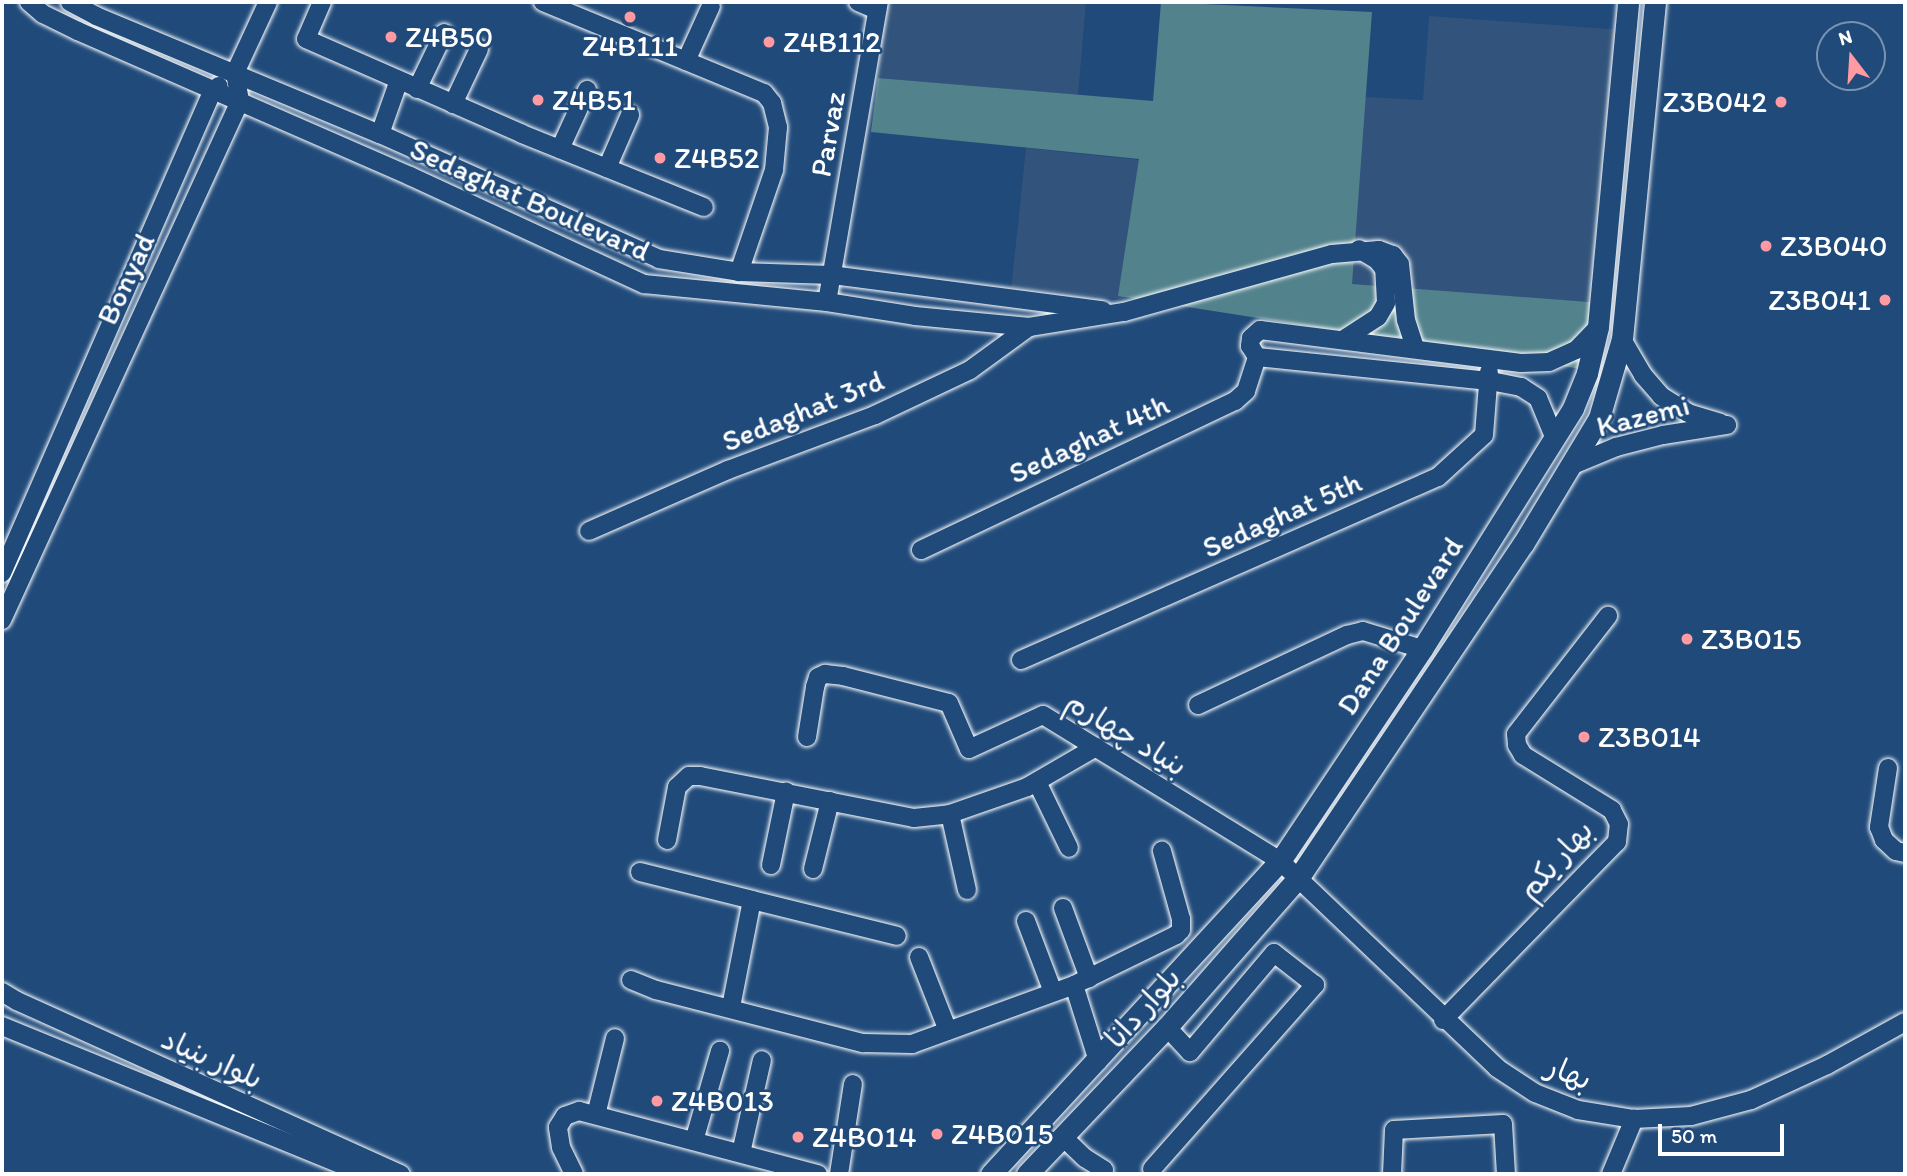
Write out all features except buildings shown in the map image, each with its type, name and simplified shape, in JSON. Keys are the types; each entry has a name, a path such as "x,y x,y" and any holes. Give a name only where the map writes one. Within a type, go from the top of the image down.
{"street":[{"name":"Sedaghat Boulevard","path":"29,2 43,14 78,32 410,176 644,284 827,302 1029,327 1124,312 1288,265 1359,249 1386,252 1400,264 1406,320 1415,348"},
{"name":"Sedaghat Boulevard","path":"70,2 96,16 380,134 659,259 739,272 832,275 1124,312"},
{"path":"2,573 212,92 235,73 268,2"},
{"path":"322,2 306,38 417,89 704,207"},
{"path":"543,2 764,93 776,114 778,142 774,170 739,272"},
{"path":"858,2 878,6"},
{"name":"Dana Boulevard","path":"991,1174 1280,861 1422,649 1555,439 1587,373 1598,327 1628,2"},
{"name":"Dana Boulevard","path":"1299,877 1573,465 1599,418 1622,339 1655,2"},
{"path":"686,61 711,6"},
{"name":"Parvaz","path":"827,302 878,6"},
{"path":"417,89 444,33"},
{"path":"453,104 479,49"},
{"path":"235,73 240,101"},
{"path":"380,134 400,80"},
{"path":"560,149 587,90"},
{"name":"Bonyad","path":"2,620 100,401 240,101"},
{"path":"607,168 630,114"},
{"path":"1344,340 1378,317 1386,303 1384,270 1377,260 1359,249"},
{"name":"Sedaghat 3rd","path":"589,531 729,470 875,415 970,370 1029,327"},
{"path":"1555,439 1538,398 1521,387 1489,381 1257,358 1250,346 1251,338 1260,330 1489,359 1549,362 1576,350 1598,327"},
{"name":"Kazemi","path":"1573,465 1616,447 1663,435 1727,425 1688,413 1661,396 1643,375 1622,339"},
{"name":"Sedaghat 4th","path":"921,550 1235,401 1246,391 1257,358"},
{"name":"Sedaghat 5th","path":"1021,660 1438,478 1484,435 1489,359"},
{"name":"بهار یکم","path":"1443,1020 1617,842 1619,824 1612,810 1523,755 1517,745 1516,734 1608,615"},
{"path":"1198,705 1347,635 1363,631 1422,649"},
{"name":"بنیاد چهارم","path":"807,737 818,677 833,674 949,703 969,749 1043,715 1280,861"},
{"path":"667,840 677,787 690,776 914,818 950,814 1037,782 1096,747"},
{"path":"1888,768 1879,827 1884,840 1896,851 1905,853"},
{"path":"1037,782 1069,848"},
{"path":"771,865 786,792"},
{"path":"813,869 830,801"},
{"path":"950,814 967,890"},
{"path":"631,981 656,990 731,1007 863,1043 912,1044 1081,981 1164,942 1181,930 1181,919 1162,851"},
{"name":"بهار","path":"1280,861 1496,1068 1535,1093 1578,1110 1634,1119 1691,1116 1751,1101 1827,1065 1905,1021"},
{"path":"640,872 897,936"},
{"name":"بلوار دانا","path":"1027,1174 1167,1027 1299,877"},
{"path":"731,1007 752,900"},
{"path":"1063,908 1098,1061"},
{"path":"1026,920 1052,992"},
{"path":"1152,1169 1315,985 1274,953 1190,1052 1167,1027"},
{"path":"919,957 948,1031"},
{"name":"بلوار بنیاد","path":"2,992 17,1002 401,1174"},
{"name":"بلوار بنیاد","path":"2,1026 365,1174"},
{"path":"596,1115 615,1038"},
{"path":"694,1141 720,1051"},
{"path":"741,1153 762,1060"},
{"path":"839,1174 853,1084"},
{"path":"574,1174 561,1147 558,1127 565,1116 579,1111 818,1174"},
{"path":"1611,1174 1634,1119"},
{"path":"1392,1174 1394,1130 1503,1124 1506,1174"},
{"path":"1063,1137 1085,1158 1104,1170 1100,1174"}],"shaded area":[{"path":"885,2 1086,2 1078,95 878,78"},
{"path":"1429,16 1623,30 1602,303 1351,285 1365,97 1423,100"},
{"path":"1026,148 1139,160 1125,299 1011,287"}],"green space":[{"path":"1161,2 1372,12 1352,284 1602,303 1594,371 1118,296 1139,159 871,132 878,78 1153,101"}],"place":[{"name":"Z4B111","path":"630,17"},
{"name":"Z4B50","path":"391,37"},
{"name":"Z4B112","path":"769,42"},
{"name":"Z4B51","path":"538,100"},
{"name":"Z3B042","path":"1781,102"},
{"name":"Z4B52","path":"660,158"},
{"name":"Z3B040","path":"1766,246"},
{"name":"Z3B041","path":"1885,300"},
{"name":"Z3B015","path":"1687,639"},
{"name":"Z3B014","path":"1584,737"},
{"name":"Z4B013","path":"657,1101"},
{"name":"Z4B015","path":"937,1134"},
{"name":"Z4B014","path":"798,1137"}]}
